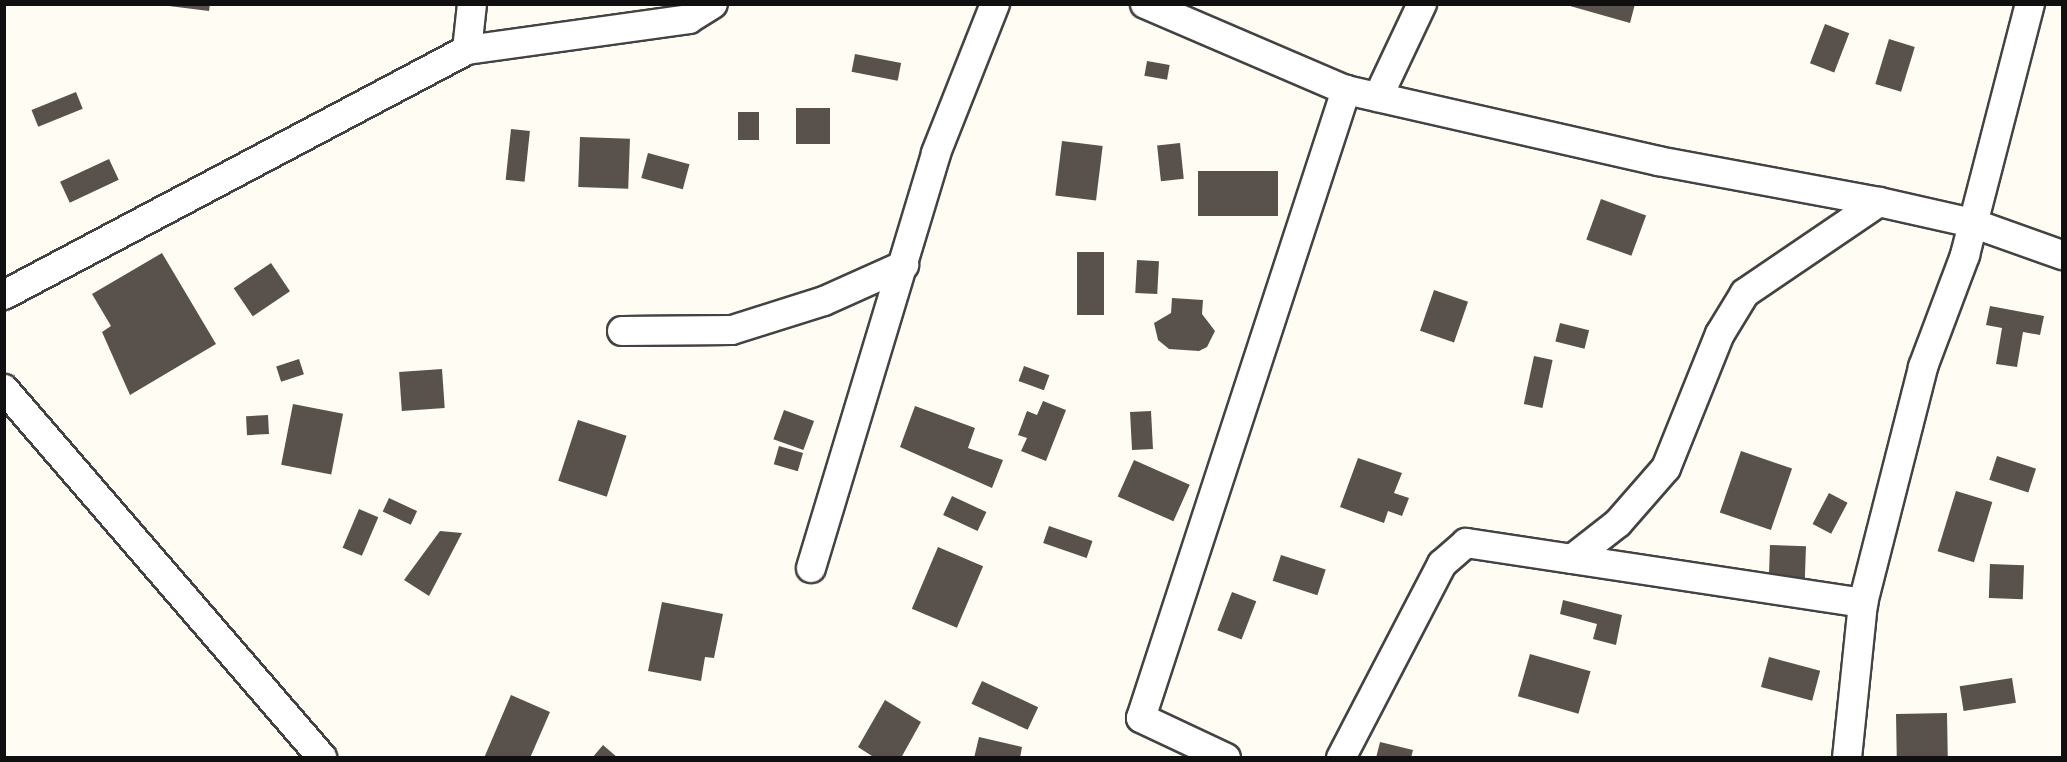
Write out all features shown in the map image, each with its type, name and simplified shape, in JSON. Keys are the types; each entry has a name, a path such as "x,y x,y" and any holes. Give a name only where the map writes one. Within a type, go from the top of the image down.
{"street":[{"path":"467,50 472,4"},
{"path":"4,295 467,50 670,23 713,4"},
{"path":"811,568 936,153 995,4"},
{"path":"1145,4 1346,90 1658,161 1879,202 1972,223 2062,255"},
{"path":"1378,97 1422,4"},
{"path":"1847,758 1863,603 1923,367 1955,290 2030,4"},
{"path":"1226,758 1141,718 1346,90"},
{"path":"1572,559 1633,509 1666,468 1720,334 1744,293 1879,202"},
{"path":"622,331 732,330 824,301 904,265"},
{"path":"4,389 322,758"},
{"path":"1341,758 1452,552 1466,543 1482,542 1572,559 1863,603"}],"building":[{"path":"153,4 210,4 209,11"},
{"path":"1563,4 1635,4 1630,23"},
{"path":"1825,24 1849,33 1834,73 1810,63"},
{"path":"1889,39 1915,47 1901,92 1875,84"},
{"path":"855,54 901,63 898,81 852,72"},
{"path":"1147,61 1170,65 1167,80 1144,76"},
{"path":"76,92 83,109 38,127 31,110"},
{"path":"796,108 830,108 830,144 796,144"},
{"path":"738,112 759,112 759,140 738,140"},
{"path":"511,129 530,131 525,182 506,180"},
{"path":"580,137 630,139 628,189 578,187"},
{"path":"1062,141 1103,146 1096,201 1055,196"},
{"path":"1180,143 1184,179 1161,181 1157,145"},
{"path":"648,153 690,164 683,189 641,178"},
{"path":"109,159 119,180 70,203 60,182"},
{"path":"1198,171 1278,171 1278,216 1198,216"},
{"path":"1601,199 1646,215 1631,256 1586,239"},
{"path":"1077,252 1104,252 1104,315 1077,315"},
{"path":"162,253 216,344 130,395 102,332 111,326 92,294"},
{"path":"1137,260 1159,261 1157,294 1135,293"},
{"path":"271,263 290,291 253,316 234,288"},
{"path":"1434,290 1468,302 1454,342 1420,331"},
{"path":"1172,298 1203,300 1202,314 1215,331 1207,347 1199,351 1169,349 1158,340 1154,323 1171,313"},
{"path":"1990,306 2044,316 2040,335 2023,332 2017,367 1996,364 2002,328 1986,325"},
{"path":"1560,323 1589,330 1585,349 1555,341"},
{"path":"1534,356 1553,360 1542,408 1524,404"},
{"path":"299,359 304,374 281,382 276,366"},
{"path":"1024,366 1049,375 1044,390 1019,381"},
{"path":"442,369 445,408 402,411 399,372"},
{"path":"1043,401 1066,410 1046,461 1021,451 1027,438 1018,435 1027,411 1037,415"},
{"path":"293,404 343,414 331,475 281,465"},
{"path":"915,406 975,428 968,448 1003,460 992,488 900,447"},
{"path":"784,410 814,421 803,450 773,439"},
{"path":"1151,411 1153,449 1132,450 1130,412"},
{"path":"268,415 269,434 247,435 246,416"},
{"path":"578,420 627,436 607,497 558,481"},
{"path":"779,446 803,453 798,471 774,464"},
{"path":"1741,451 1792,469 1771,530 1720,512"},
{"path":"1997,456 2036,469 2028,492 1989,480"},
{"path":"1358,458 1402,473 1394,493 1409,498 1402,516 1388,511 1384,523 1340,507"},
{"path":"1134,460 1190,485 1173,521 1118,497"},
{"path":"1956,491 1992,502 1974,562 1938,551"},
{"path":"1829,493 1848,503 1831,534 1813,524"},
{"path":"952,496 986,512 978,531 943,515"},
{"path":"389,498 417,511 411,525 383,512"},
{"path":"359,509 378,517 362,556 343,548"},
{"path":"1049,526 1092,541 1087,558 1043,543"},
{"path":"440,531 462,533 429,596 404,580"},
{"path":"1770,545 1806,546 1805,578 1769,577"},
{"path":"938,547 983,566 957,628 912,609"},
{"path":"1281,555 1326,570 1317,595 1273,581"},
{"path":"1990,564 2024,565 2023,599 1989,598"},
{"path":"1232,592 1256,601 1242,640 1217,630"},
{"path":"1563,600 1622,615 1616,645 1593,639 1597,624 1560,614"},
{"path":"662,602 723,614 714,658 705,657 701,681 648,671"},
{"path":"1530,654 1591,671 1578,714 1518,696"},
{"path":"1769,657 1820,671 1812,701 1761,687"},
{"path":"2012,678 2016,703 1964,711 1960,686"},
{"path":"982,681 1038,707 1028,730 971,704"},
{"path":"511,695 550,712 530,758 484,758"},
{"path":"885,700 921,722 901,758 875,758 858,747"},
{"path":"1947,713 1948,758 1897,758 1896,714"},
{"path":"979,737 1022,747 1020,758 974,758"},
{"path":"1380,742 1413,750 1411,758 1376,758"},
{"path":"603,745 618,758 592,758"}]}
